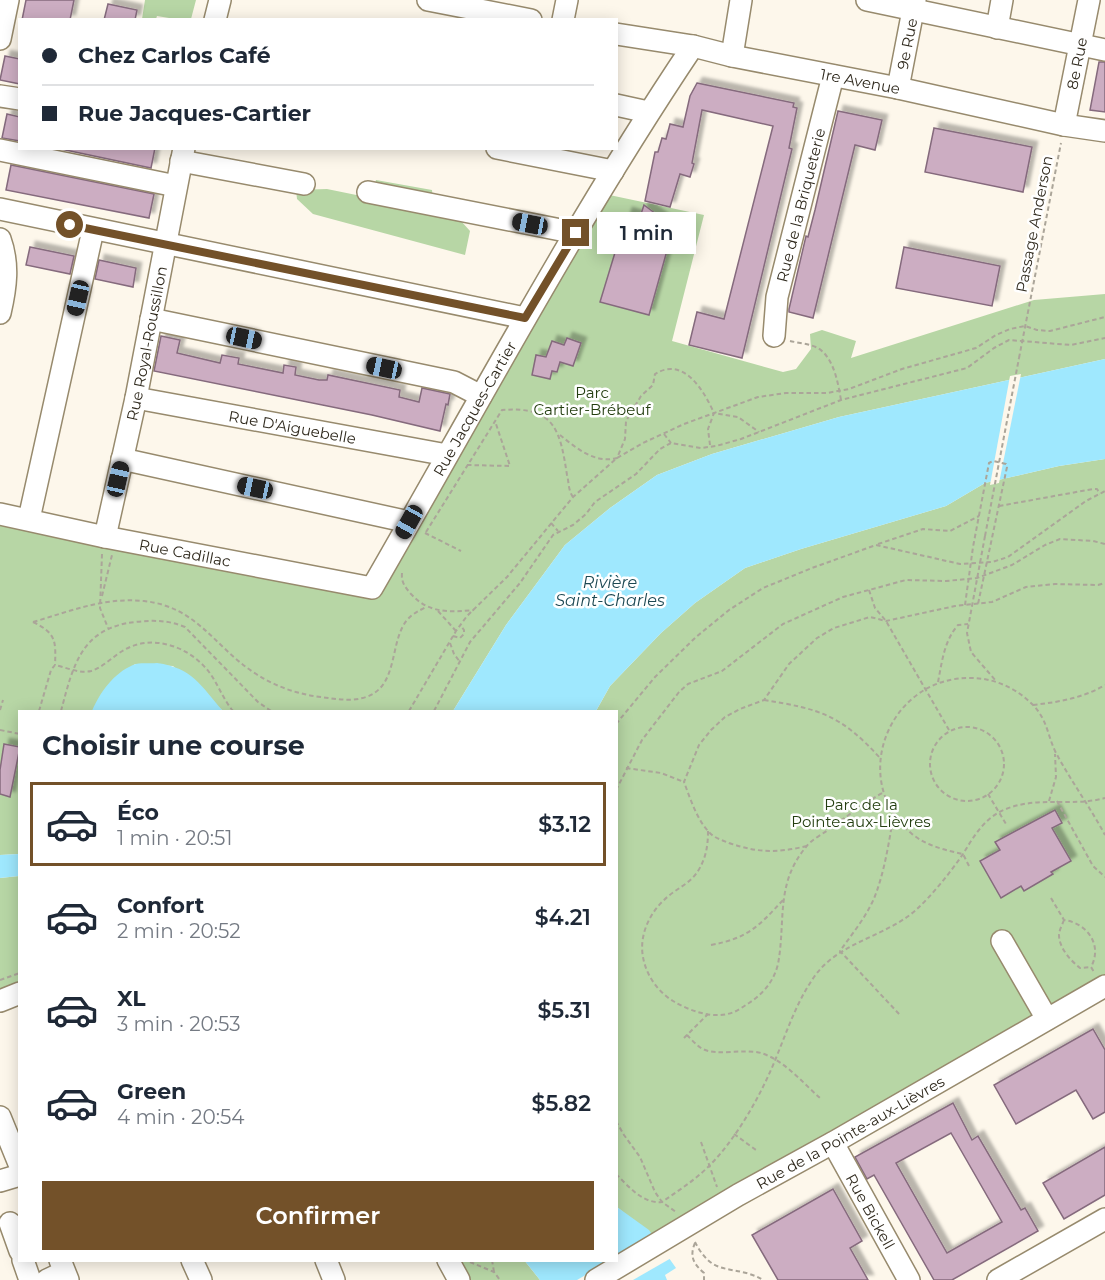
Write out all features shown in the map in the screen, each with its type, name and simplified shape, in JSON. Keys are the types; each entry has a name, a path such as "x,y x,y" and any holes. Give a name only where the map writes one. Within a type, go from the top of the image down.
{"street":[{"path":"0,39 8,0"},
{"path":"216,18 220,0"},
{"path":"428,0 521,18"},
{"path":"563,18 567,0"},
{"path":"732,56 741,0"},
{"path":"867,0 914,5 997,28 1105,50"},
{"path":"997,28 1002,0"},
{"name":"8e Rue","path":"1065,126 1089,0"},
{"name":"9e Rue","path":"898,88 914,5"},
{"name":"1re Avenue","path":"618,34 693,45 732,56 898,88 1065,126 1105,131"},
{"name":"Rue Jacques-Cartier","path":"372,588 525,318 648,112 693,45"},
{"name":"Rue de la Briqueterie","path":"774,336 777,297 833,76"},
{"path":"0,96 18,99"},
{"path":"618,105 648,112"},
{"path":"0,150 176,186"},
{"path":"507,150 613,171"},
{"path":"183,155 304,184"},
{"name":"Rue Royal-Roussillon","path":"110,538 122,459 183,155"},
{"path":"368,192 576,233"},
{"path":"0,209 525,318"},
{"path":"28,519 93,230"},
{"path":"0,239 7,267 0,313"},
{"path":"151,319 454,382 481,396"},
{"name":"Rue D'Aiguebelle","path":"136,398 447,455"},
{"path":"122,459 409,522"},
{"name":"Rue Cadillac","path":"0,514 110,538 372,588"},
{"path":"1002,940 1047,1019"},
{"name":"Rue de la Pointe-aux-Lièvres","path":"596,1280 723,1204 1047,1019 1104,989"},
{"path":"0,1001 18,994"},
{"path":"0,1118 18,1161"},
{"name":"Rue Bickell","path":"833,1143 909,1280"},
{"path":"0,1181 18,1176"},
{"path":"998,1280 1105,1219"},
{"path":"10,1223 18,1245"},
{"path":"24,1262 30,1280"},
{"path":"193,1262 201,1280"},
{"path":"327,1262 334,1280"},
{"path":"449,1262 459,1280"}],"path":[{"name":"Passage Anderson","path":"996,682 971,652 967,633 968,624 1065,126"},
{"path":"410,710 460,625 507,577 573,497 617,458 643,443 758,397 849,389 902,369 976,348 996,335 1025,326 1050,331 1105,317"},
{"path":"774,336 820,349 833,366 841,400"},
{"path":"435,710 470,642 520,583 558,531 573,525 595,502 636,474 660,449 671,443 701,448 711,446 759,432 841,400 967,368 1009,340 1071,345 1105,338"},
{"path":"617,458 625,439 626,421 641,396 653,385 655,374 664,369 673,368 684,373 701,387 714,413 708,429 711,446"},
{"path":"461,551 425,533 502,410 523,410 535,413 554,426 560,435 593,457 609,460 617,458"},
{"path":"714,413 738,417 759,432"},
{"path":"467,465 510,466 495,421"},
{"path":"664,434 671,443"},
{"path":"560,435 569,488 573,497"},
{"path":"965,605 979,516 991,461 1006,464 991,550 978,604"},
{"path":"999,505 1093,489 1097,489 1100,494"},
{"path":"876,545 960,564 987,562 1008,557 1086,501 1105,491"},
{"path":"618,722 655,677 696,637 729,610 763,588 812,568 923,529 950,531 979,516"},
{"path":"551,523 558,531"},
{"path":"109,629 100,608 100,601 101,556 110,538"},
{"path":"100,601 110,538"},
{"path":"618,786 642,740 679,692 688,684 722,671 783,624 832,602 906,580 946,581 977,578 1012,565 1046,545 1060,540 1093,541 1105,544"},
{"path":"401,573 401,579 406,588 419,603 426,607 438,611 474,610"},
{"path":"764,700 789,664 817,638 853,621 870,617 886,621 965,605 993,602 1026,587 1105,583"},
{"path":"868,590 875,608 886,621 950,731"},
{"path":"39,710 54,665 55,645 51,632 33,622 100,601 146,601 185,613 238,660 272,684 294,692 345,700 367,697 379,690 388,675 399,635 406,621 426,607"},
{"path":"438,611 456,631"},
{"path":"61,710 72,669 88,642 122,624 154,620 172,621 185,627 258,702 270,710"},
{"path":"938,683 942,659 951,634 958,625 968,624"},
{"path":"453,636 460,638 464,634 460,625"},
{"path":"54,665 84,672 92,671 124,650 138,644 150,641 167,644 183,651 209,672 232,710"},
{"path":"449,642 460,662"},
{"path":"963,854 936,848 912,834 894,813 884,792 880,776 880,758 885,737 894,718 907,702 924,689 956,678 981,678 1018,692 1033,705 1048,727 1055,751 1056,777 1049,801"},
{"path":"1033,705 1058,702 1089,694 1105,685"},
{"path":"0,711 3,700"},
{"path":"684,782 699,745 711,730 725,717 764,700 820,711 846,725 880,758"},
{"path":"961,727 974,727 986,731 1002,749 1005,762 1003,774 998,785 988,794 966,801 944,792 936,783 931,772 933,749 950,731 961,727"},
{"path":"0,729 18,734"},
{"path":"1055,751 1105,835"},
{"path":"626,768 661,773 684,782 708,831 717,839 764,852 786,851 807,846"},
{"path":"708,831 705,856 698,872 664,900 650,917 643,937 643,957 649,975 662,994 682,1007 722,1015 734,1012 757,998 769,985 778,963 783,900 791,870 807,846 866,802 884,792"},
{"path":"988,794 1006,824"},
{"path":"618,1176 634,1191 652,1203 662,1202 709,1166 745,1119 776,1059 796,1008 813,978 829,959 840,951 900,922 918,908 963,854 973,836 999,812 1007,808 1049,801 1086,801 1105,798"},
{"path":"1057,801 1093,866 1105,876"},
{"path":"840,951 865,916 875,897 894,813"},
{"path":"963,854 969,866"},
{"path":"1051,898 1064,920 1083,926 1089,934 1094,943 1095,958 1091,967"},
{"path":"711,945 734,941 747,935 783,900"},
{"path":"1064,920 1059,935 1063,948 1072,962 1080,968 1091,967"},
{"path":"840,951 900,1015"},
{"path":"1091,967 1104,989"},
{"path":"0,980 18,974"},
{"path":"708,1014 686,1036 700,1048 734,1052 745,1050 776,1059 820,1098"},
{"path":"618,1124 640,1157 655,1192 662,1202 681,1216"},
{"path":"734,1134 756,1150"},
{"path":"701,1142 723,1204"},
{"path":"704,1280 704,1273 693,1261 692,1253 695,1244 715,1265 742,1270 763,1280"},
{"path":"471,1262 494,1272"},
{"path":"492,1262 494,1272 500,1280"}],"green space":[{"path":"145,0 196,0 191,18 157,16 156,18 142,18"},
{"path":"376,180 432,190 434,212 461,221 470,231 465,255 313,214 297,199 296,190 327,189 371,198"},
{"name":"Parc Cartier-Brébeuf","path":"600,193 704,215 672,341 783,372 796,369 811,349 810,334 822,330 856,341 851,358 1034,300 1105,294 1105,359 839,417 712,454 657,475 610,508 565,545 506,625 454,710 222,710 173,666 135,664 93,710 18,710 18,854 0,855 0,525 29,519 372,588"},
{"name":"Parc de la Pointe-aux-Lièvres","path":"1105,459 1105,986 660,1243 618,1208 618,710 597,710 610,686 661,633 695,603 745,568 946,506 985,483 1059,466"},
{"path":"18,876 18,993 0,1001 0,878"},
{"path":"449,1262 526,1262 540,1280 459,1280"}],"water":[{"name":"Rivière Saint-Charles","path":"1105,359 1105,459 1059,466 985,483 946,506 745,568 695,603 661,633 610,686 597,710 454,710 506,625 565,545 610,508 657,475 712,454 839,417"},
{"path":"142,663 169,665 188,674 202,686 222,710 92,710 103,690 114,678 126,668"},
{"path":"18,854 18,876 0,878 0,855"},
{"path":"618,1208 649,1230 676,1268 665,1275 667,1280 540,1280 526,1262 618,1262"}],"pier":[{"path":"1021,374 999,483 990,485 1010,376"},
{"path":"662,1241 673,1257 633,1280 577,1280 608,1262 618,1262 618,1257"}],"building":[{"path":"26,0 74,0 70,18 22,18"},
{"path":"108,4 137,10 135,18 104,18"},
{"path":"5,56 18,59 18,84 0,80"},
{"path":"1099,62 1105,62 1105,112 1090,110"},
{"path":"697,83 794,103 793,107 797,108 789,148 792,149 742,358 689,345 697,312 724,319 773,126 702,110 690,177 680,174 670,207 645,201 655,152 658,152 662,138 666,139 670,124 683,127 690,96"},
{"path":"838,111 882,120 875,150 855,145 813,318 789,312 789,309"},
{"path":"7,114 18,117 18,141 2,138"},
{"path":"934,128 1032,147 1023,192 925,172"},
{"path":"66,150 155,150 151,168"},
{"path":"11,165 154,194 149,218 6,190"},
{"path":"644,205 673,229 649,315 600,302 627,213 640,217"},
{"path":"30,247 74,256 70,274 26,265"},
{"path":"904,247 1000,266 992,306 896,288"},
{"path":"99,260 136,268 133,287 95,279"},
{"path":"161,336 180,340 177,353 220,363 222,355 239,358 238,364 283,373 284,365 296,367 295,375 327,380 328,375 400,390 399,397 419,402 422,388 450,394 448,405 446,404 440,431 154,371"},
{"path":"567,338 581,343 573,366 560,362 557,372 552,371 550,379 532,375 536,355 546,357 552,341 564,345"},
{"path":"4,744 18,747 10,797 0,794 0,770"},
{"path":"1055,810 1062,823 1052,828 1071,861 1024,891 1021,886 1001,898 980,861 1000,850 995,842"},
{"path":"1093,1029 1105,1050 1105,1112 1093,1119 1076,1090 1016,1124 994,1085"},
{"path":"953,1103 972,1140 978,1136 1021,1210 1025,1208 1038,1231 952,1280 934,1280 874,1175 867,1179 855,1157","holes":["951,1133 1002,1222 947,1253 896,1163"]},
{"path":"1105,1147 1105,1195 1064,1219 1043,1183"},
{"path":"833,1189 862,1241 850,1248 868,1280 778,1280 752,1235"}],"route":[{"path":"70,225 525,318 576,233"}]}
